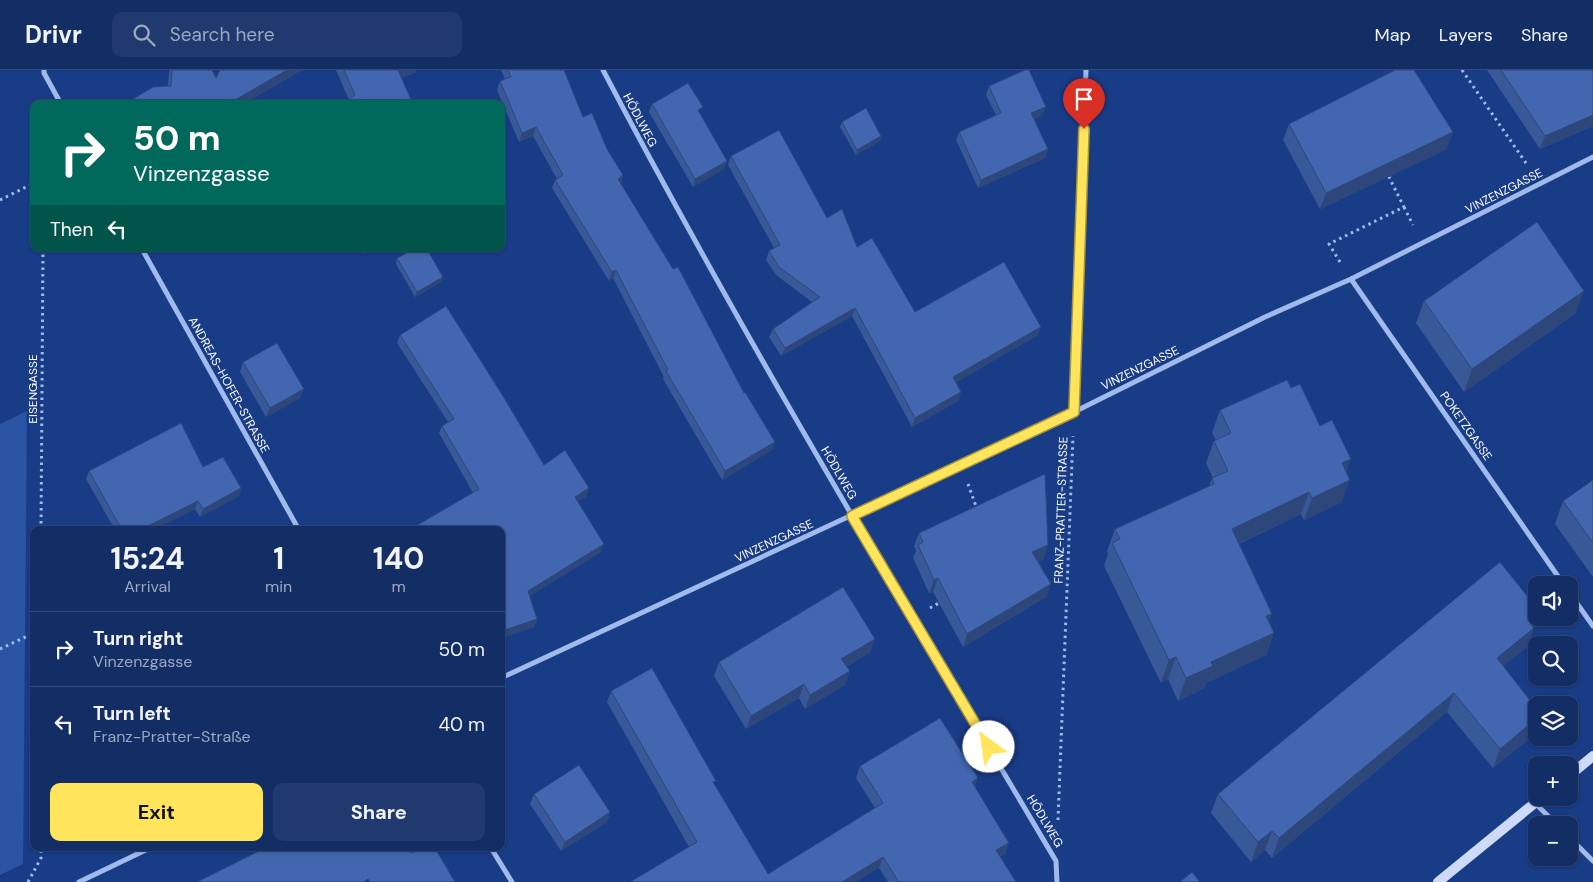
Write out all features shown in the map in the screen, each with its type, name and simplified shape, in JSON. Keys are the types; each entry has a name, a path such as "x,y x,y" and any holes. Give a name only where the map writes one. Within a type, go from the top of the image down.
{"main road":[{"path":"1578,768 1593,756"},
{"path":"1438,882 1531,806"}],"street":[{"path":"44,70 59,100"},
{"name":"HÖDLWEG","path":"603,70 663,185 852,516 1056,860 1057,882"},
{"path":"1074,412 1086,70"},
{"name":"VINZENZGASSE","path":"505,676 1074,412 1265,317 1351,279 1593,156"},
{"name":"ANDREAS-HOFER-STRASSE","path":"144,252 297,526"},
{"name":"POKETZGASSE","path":"1351,279 1558,576"},
{"path":"1578,605 1593,626"},
{"path":"1543,806 1550,816"},
{"path":"1578,846 1593,861"},
{"path":"79,882 144,851"},
{"path":"494,851 512,882"}],"path":[{"path":"1462,70 1525,161 1537,185"},
{"path":"1351,279 1329,244 1404,207 1390,177"},
{"path":"0,200 30,185"},
{"name":"EISENGASSE","path":"41,526 43,252"},
{"name":"FRANZ-PRATTER-STRASSE","path":"1056,860 1074,412"},
{"path":"960,465 980,516"},
{"path":"930,608 939,604"},
{"path":"0,649 30,636"},
{"path":"28,882 41,858 41,851"}],"shaded area":[{"path":"27,411 23,864 0,875 0,424"}],"building":[{"path":"172,70 212,70 216,78 220,70 287,70 235,100 132,100 153,87 171,86"},
{"path":"344,70 398,70 411,100 348,100 355,95"},
{"path":"508,70 564,70 583,117 592,113 607,149 623,175 618,179 673,269 678,267 744,393 775,442 725,471 666,371 668,370 616,270 612,272 555,180 563,175 536,127 522,133 500,81 511,77"},
{"path":"1029,70 1046,107 1031,113 1048,149 981,180 959,132 1001,113 989,86"},
{"path":"1395,70 1414,70 1453,132 1326,193 1289,124"},
{"path":"1501,70 1593,70 1593,115 1545,136"},
{"path":"688,83 703,107 698,110 727,161 695,179 652,104"},
{"path":"866,108 881,136 857,150 842,122"},
{"path":"779,130 827,218 842,209 857,247 872,238 915,312 1004,262 1041,327 953,377 961,392 915,418 855,308 785,348 773,329 820,297 779,267 769,251 780,245 731,156"},
{"path":"1537,222 1584,291 1472,369 1424,301"},
{"path":"408,252 429,252 443,277 417,292 397,258"},
{"path":"446,306 544,465 565,450 589,488 575,497 604,544 528,591 537,619 505,630 505,526 416,526 479,489 442,426 454,419 400,335"},
{"path":"277,343 304,389 270,408 243,362"},
{"path":"1287,380 1291,388 1300,384 1320,426 1332,420 1351,459 1342,463 1350,480 1312,498 1309,492 1232,529 1272,614 1266,616 1274,633 1211,662 1213,666 1186,678 1176,657 1169,660 1112,543 1120,539 1115,529 1214,484 1212,478 1228,471 1214,441 1231,433 1220,410"},
{"path":"181,423 203,467 223,457 241,488 203,509 198,501 148,526 120,526 89,471"},
{"path":"1045,474 1048,545 1032,552 1051,584 967,634 938,578 934,580 918,545 923,542 919,533"},
{"path":"1593,480 1593,543 1563,501"},
{"path":"1500,562 1528,597 1528,626 1534,628 1497,658 1528,698 1528,726 1500,749 1454,693 1279,838 1272,831 1258,842 1218,794"},
{"path":"843,587 875,639 841,659 850,671 810,695 804,684 751,716 719,662"},
{"path":"652,668 716,781 713,782 768,874 883,803 860,766 940,718 978,778 972,782 1009,843 996,850 1016,882 899,882 883,857 842,882 630,882 697,842 611,691"},
{"path":"579,765 610,812 565,842 534,794"},
{"path":"259,851 410,851 411,853 415,851 437,851 455,882 370,882 368,879 363,882 197,882"},
{"path":"1192,872 1200,882 1180,882"}],"route":[{"path":"989,747 852,516 1074,412 1084,129"}]}
